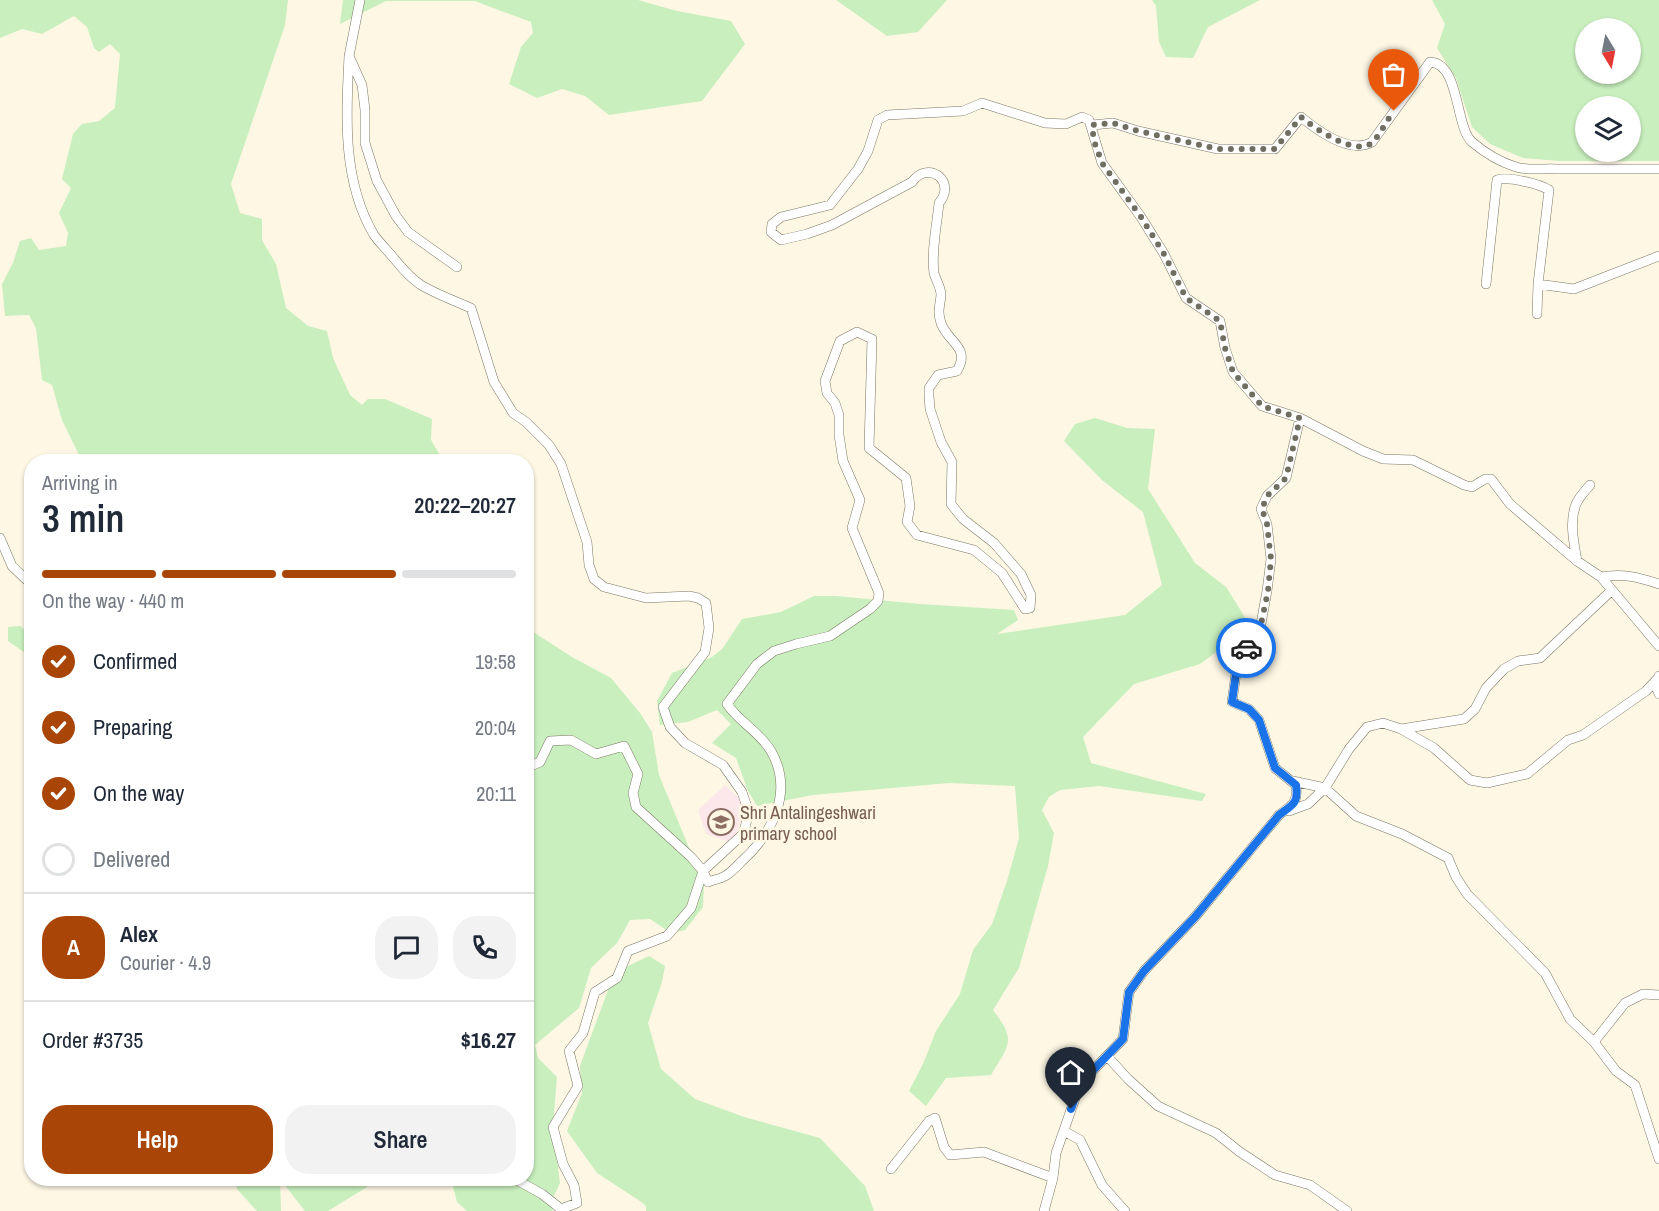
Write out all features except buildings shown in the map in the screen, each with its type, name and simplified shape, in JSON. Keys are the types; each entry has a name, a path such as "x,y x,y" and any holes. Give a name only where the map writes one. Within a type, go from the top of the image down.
{"street":[{"path":"360,0 349,56 347,102 349,159 354,184 375,235 399,265 420,285 471,308 494,382 513,413 526,422 549,445 561,464 587,542 589,565 594,579 604,587 646,598 689,596 706,603 709,628 705,652 663,707 670,728 685,743 723,765 742,792 749,813 743,834 703,871 691,908 667,936 628,951 617,978 595,992 583,1033 569,1051 578,1086 554,1127 563,1164 574,1185 577,1203 561,1209 528,1186"},
{"path":"349,56 362,85 365,143 377,181 396,216 408,232 457,267"},
{"path":"1092,125 1113,123 1218,149 1275,149 1301,117 1337,140 1359,147 1372,142 1430,62 1438,62 1444,67 1459,103 1463,125 1470,140 1492,156 1518,168 1659,169"},
{"path":"534,765 540,762 550,741 571,740 596,754 624,746 638,774 633,794 636,807 692,857 708,882 726,876 752,852 775,820 780,797 778,768 770,750 756,734 734,716 727,704 757,664 774,651 830,636 878,601 879,593 852,528 860,500 843,461 839,415 835,403 827,393 825,381 840,341 857,332 872,339 869,448 906,478 910,506 907,522 911,529 917,535 974,550 1002,573 1025,609 1030,608 1031,595 1020,574 994,543 963,519 951,504 952,462 941,442 930,409 929,388 939,375 957,371 963,362 963,353 943,327 938,311 941,295 934,275 939,203 943,199 945,188 941,178 931,172 920,174 912,182 832,225 807,234 781,240 771,232 772,224 781,217 830,205 858,170 868,151 878,120 887,115 963,111 982,103 1045,123 1066,124 1082,117 1089,120 1102,163 1158,245 1186,298 1220,321 1225,348 1233,372 1262,406 1300,418 1383,459 1413,460 1472,488 1485,479 1491,479 1510,504 1577,561 1600,577 1659,646"},
{"path":"1486,284 1497,180 1504,177 1542,186 1549,190 1538,284 1537,314"},
{"path":"1538,284 1574,289 1659,256"},
{"path":"1044,1211 1053,1178 1056,1153 1080,1084 1123,1039 1129,992 1144,971 1195,917 1279,815 1295,802 1298,795 1296,785 1275,768 1259,720 1249,709 1232,702 1238,659 1260,629 1268,591 1271,559 1267,524 1262,509 1267,496 1286,478 1300,418"},
{"path":"1577,561 1573,538 1573,519 1576,504 1590,485"},
{"path":"0,538 12,566 24,577"},
{"path":"1600,577 1616,574 1633,575 1659,584"},
{"path":"1401,729 1464,719 1475,709 1486,688 1504,669 1518,661 1540,658 1612,590"},
{"path":"1279,815 1308,804 1325,789 1349,749 1366,727 1383,723 1401,729 1434,748 1470,780 1487,783 1527,774 1568,740 1583,735 1639,697 1659,676"},
{"path":"1659,676 1657,688 1659,694"},
{"path":"1293,782 1325,789 1356,816 1402,834 1448,858 1467,894 1545,973 1570,1019 1594,1042 1616,1071 1635,1085 1659,1159"},
{"path":"1594,1042 1625,1003 1643,994 1659,994"},
{"path":"1107,1056 1128,1080 1158,1106 1216,1133 1275,1175 1310,1185 1347,1211"},
{"path":"891,1169 929,1121 935,1118 944,1147 950,1155 984,1152 1053,1178"},
{"path":"1064,1131 1080,1140 1102,1185 1125,1211"}],"shaded area":[{"name":"Shri Antalingeshwari primary school","path":"725,785 747,805 732,843 706,834 698,810"}],"green space":[{"path":"0,0 288,0 285,25 231,184 240,213 262,219 262,240 276,264 286,308 308,326 327,331 333,358 350,395 362,405 368,399 385,399 432,419 431,440 439,454 79,454 62,420 52,385 42,380 36,328 29,315 5,316 2,284 13,263 20,241 31,238 39,250 66,246 68,233 59,213 71,188 62,179 73,134 82,124 99,121 115,108 120,54 110,44 99,52 94,48 87,27 74,16 42,34 22,29 0,38"},
{"path":"343,0 638,0 677,11 731,21 745,44 702,101 609,115 585,96 562,89 537,98 509,84 521,47 533,33 531,22 475,1 386,1 340,24"},
{"path":"836,0 947,0 918,32 887,36"},
{"path":"1152,0 1260,0 1208,27 1193,58 1166,57 1159,42 1156,6"},
{"path":"1432,0 1659,0 1659,161 1641,161 1641,96 1575,96 1575,161 1523,158 1490,144 1472,127 1456,78 1437,48 1445,24"},
{"path":"1095,418 1127,428 1155,429 1148,489 1195,563 1226,587 1246,619 1231,641 1200,664 1134,684 1083,737 1091,763 1206,794 1202,801 1099,786 1060,790 1049,797 1042,810 1054,833 1048,866 1019,968 993,1010 1001,1020 1008,1036 1006,1049 991,1075 946,1078 926,1106 909,1091 936,1031 960,994 973,950 992,924 1007,881 1019,838 1015,786 949,783 813,795 757,806 748,791 736,758 712,743 731,724 717,710 688,722 660,725 657,701 672,673 712,657 723,648 742,619 781,612 814,596 1014,610 1018,620 997,634 1125,615 1162,585 1143,512 1102,480 1064,441 1075,424"},
{"path":"20,626 24,629 24,652 8,641 8,627"},
{"path":"534,633 611,678 640,713 652,732 659,775 704,884 703,907 685,930 671,933 650,919 630,920 617,943 591,968 579,1008 535,1045 538,1058 557,1077 553,1126 560,1183 552,1200 553,1211 467,1211 457,1202 453,1186 534,1186"},
{"path":"649,956 665,966 648,1023 661,1069 695,1099 744,1117 820,1138 865,1186 874,1211 646,1211 646,1206 640,1201 597,1173 567,1131 582,1093 580,1066 608,990 628,966"},
{"path":"236,1186 280,1186 281,1211 257,1211"},
{"path":"285,1186 369,1186 328,1211 305,1211"}],"way so far":[{"path":"1246,648 1260,629 1268,591 1271,559 1267,524 1262,509 1267,496 1286,478 1300,418 1262,406 1233,372 1225,348 1220,321 1186,298 1164,254 1141,217 1102,163 1094,141 1092,125 1113,123 1218,149 1275,149 1301,117 1337,140 1359,147 1372,142 1394,111"}],"place":[{"name":"Shri Antalingeshwari primary school","path":"721,822"}],"route":[{"path":"1071,1109 1080,1084 1123,1039 1129,992 1144,971 1195,917 1279,815 1295,802 1298,795 1296,785 1275,768 1259,720 1249,709 1232,702 1238,659 1246,648"}]}
